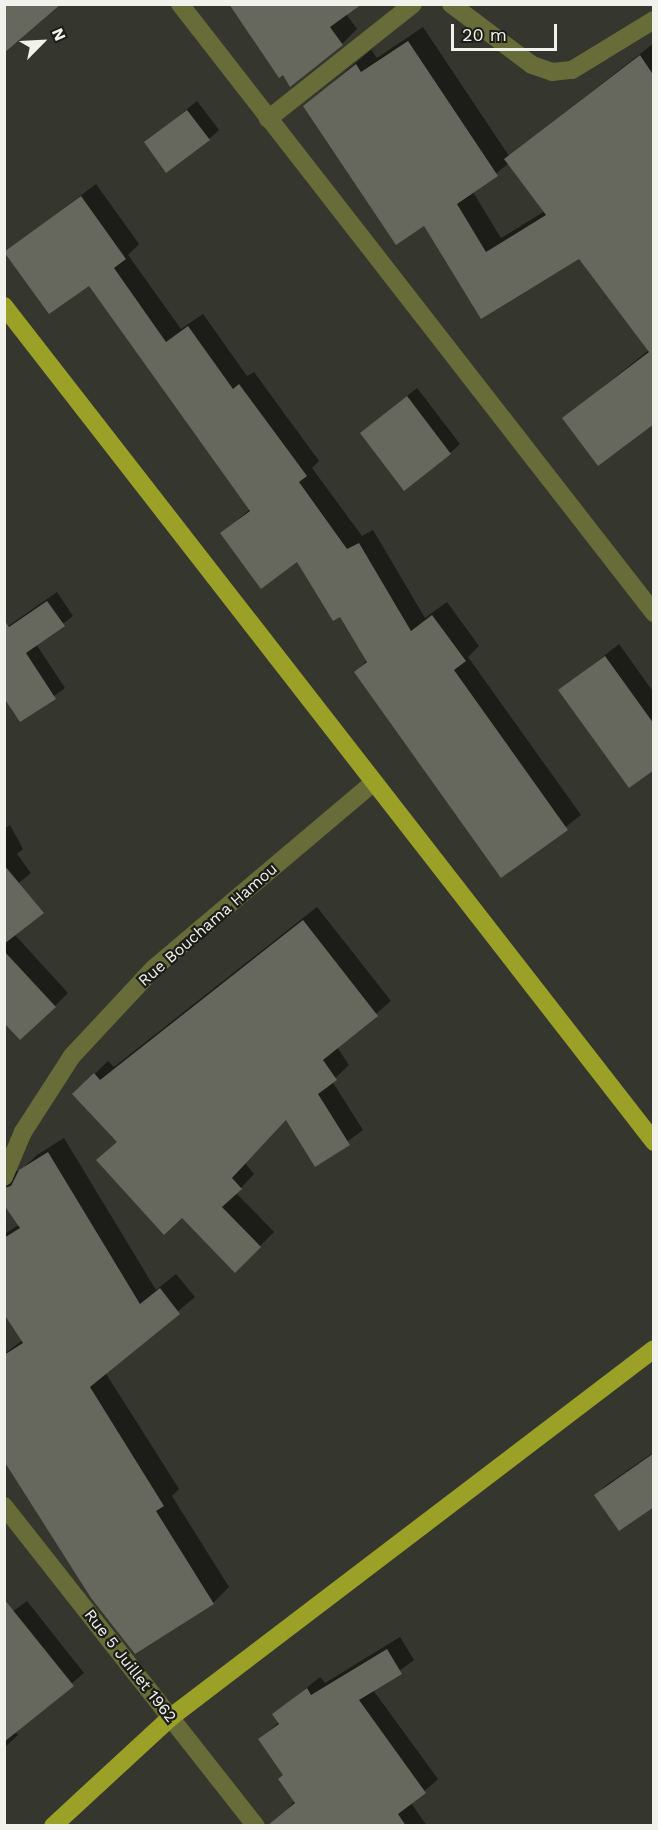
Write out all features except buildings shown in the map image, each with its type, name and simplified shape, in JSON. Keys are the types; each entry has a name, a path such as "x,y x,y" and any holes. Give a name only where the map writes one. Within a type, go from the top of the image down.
{"main road":[{"path":"4,306 654,1142"},
{"path":"53,1826 171,1717 654,1349"}],"street":[{"path":"180,4 654,613"},
{"path":"268,119 413,4"},
{"path":"451,4 532,65 552,72 572,70 652,24"},
{"name":"Rue Bouchama Hamou","path":"4,1176 23,1132 72,1056 147,976 374,782"},
{"name":"Rue 5 Juillet 1962","path":"4,1506 256,1826"}]}
